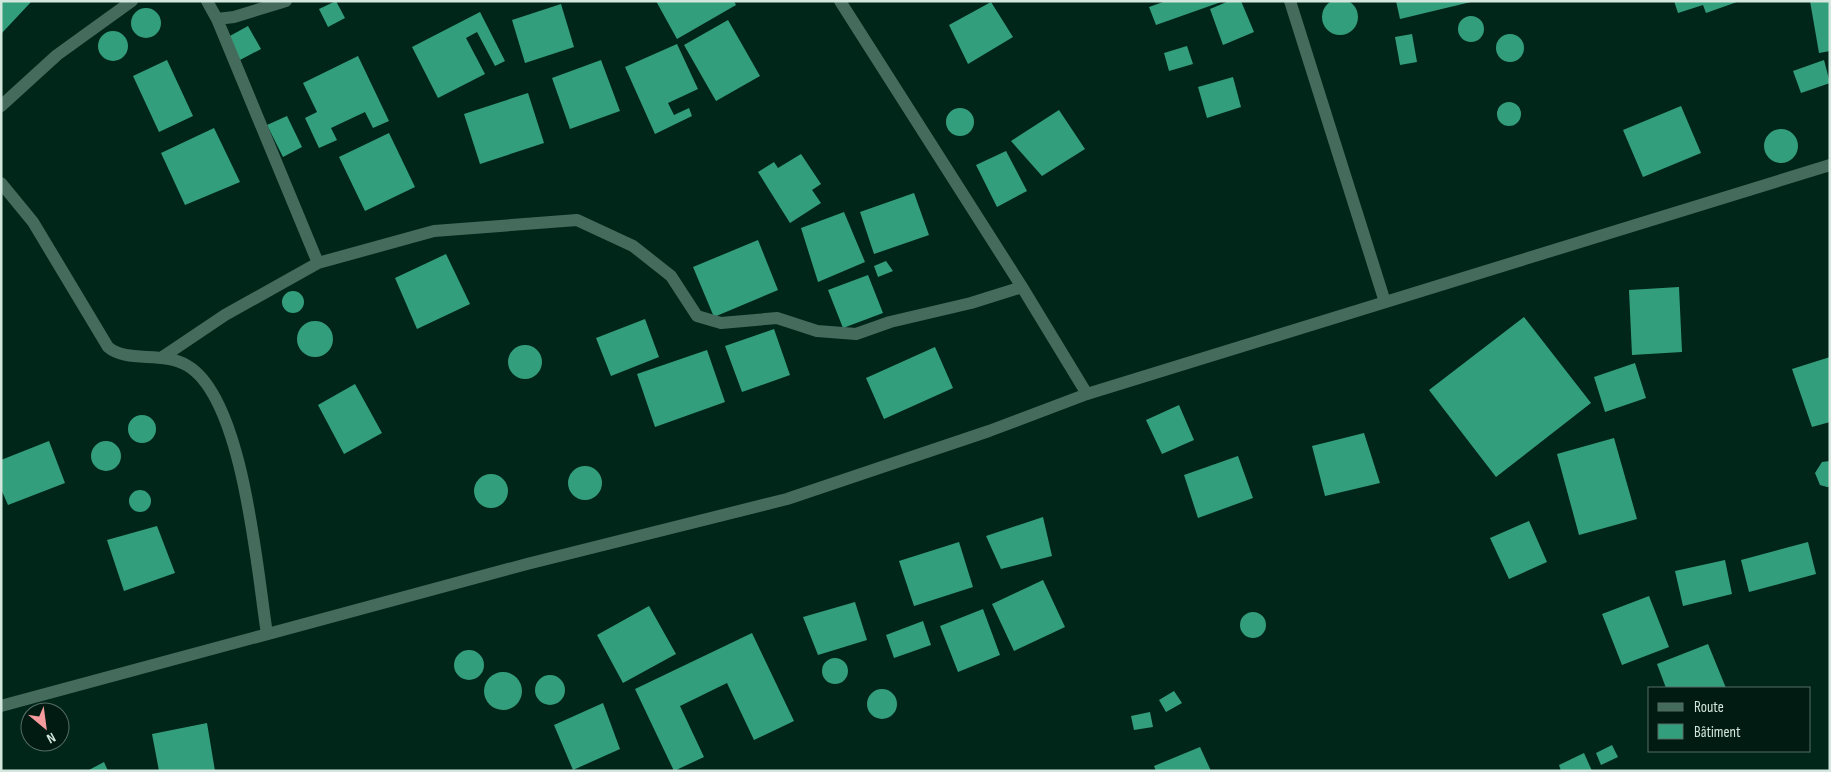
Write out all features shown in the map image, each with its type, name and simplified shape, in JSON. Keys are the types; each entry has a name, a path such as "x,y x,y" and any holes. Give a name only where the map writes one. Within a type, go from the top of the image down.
{"street":[{"path":"1,106 57,55 132,1"},
{"path":"207,1 217,19 318,263"},
{"path":"217,19 234,17 286,1"},
{"path":"840,1 1088,394"},
{"path":"1290,1 1385,302"},
{"path":"1,706 527,564 786,498 989,431 1088,394 1830,165"},
{"path":"1,183 33,222 108,347 116,353 129,356 164,356 187,365 203,377 219,402 229,432 247,502 267,634"},
{"path":"164,356 225,315 318,263 434,231 577,220 633,246 671,276 697,316 721,323 778,318 817,331 856,334 890,322 971,303 1022,287"}],"building":[{"path":"1340,-1 1352,5 1358,17 1352,29 1340,35 1328,29 1322,17 1328,5"},
{"path":"1,1 32,1 1,34"},
{"path":"336,1 345,18 328,27 319,9"},
{"path":"656,1 734,1 736,5 677,39"},
{"path":"1166,1 1221,2 1156,25 1149,7"},
{"path":"1229,1 1241,1 1254,32 1223,45 1210,9"},
{"path":"1396,1 1471,1 1471,2 1400,19"},
{"path":"1674,1 1737,2 1706,13 1703,5 1678,13"},
{"path":"1810,1 1830,1 1830,51 1819,53"},
{"path":"991,2 1013,37 968,64 949,25"},
{"path":"561,4 574,47 525,63 512,20"},
{"path":"146,8 152,9 160,17 160,29 152,37 146,38 140,37 132,29 131,23 132,17 140,9"},
{"path":"480,12 505,61 495,66 477,32 466,38 485,74 438,98 412,47"},
{"path":"1471,16 1480,20 1484,29 1480,38 1471,42 1462,38 1458,29 1462,20"},
{"path":"728,20 760,76 716,101 684,45"},
{"path":"248,26 261,49 240,60 228,37"},
{"path":"113,31 124,35 128,46 124,57 113,61 102,57 98,46 102,35"},
{"path":"1412,34 1417,62 1400,65 1395,37"},
{"path":"1510,34 1520,38 1524,48 1520,58 1510,62 1500,58 1496,48 1500,38"},
{"path":"677,44 698,89 668,103 674,115 689,108 692,116 655,134 625,67"},
{"path":"1187,46 1193,64 1169,71 1164,53"},
{"path":"358,56 389,121 373,128 365,112 331,128 337,140 319,148 305,118 317,112 303,83"},
{"path":"167,60 193,116 159,132 133,76"},
{"path":"601,60 620,111 570,129 552,78"},
{"path":"1824,60 1830,83 1801,93 1793,71"},
{"path":"1233,77 1241,107 1207,118 1198,87"},
{"path":"528,93 544,143 480,164 464,114"},
{"path":"1504,102 1514,102 1521,109 1521,119 1514,126 1504,126 1497,119 1497,109"},
{"path":"1681,106 1701,153 1643,177 1623,130"},
{"path":"960,108 970,112 974,122 970,132 960,136 950,132 946,122 950,112"},
{"path":"1059,110 1085,149 1042,176 1011,141"},
{"path":"287,116 302,147 283,157 267,125"},
{"path":"214,128 240,182 185,205 161,153"},
{"path":"1781,129 1793,134 1798,146 1793,158 1781,163 1769,158 1764,146 1769,134"},
{"path":"389,133 415,187 365,211 339,157"},
{"path":"1006,151 1027,191 997,207 976,165"},
{"path":"801,154 821,184 812,190 821,203 790,223 758,172 774,162 778,168"},
{"path":"914,193 929,235 874,254 860,212"},
{"path":"844,212 865,262 818,282 801,228"},
{"path":"758,240 778,290 714,317 693,267"},
{"path":"446,254 470,304 417,329 395,278"},
{"path":"886,261 893,271 878,277 874,266"},
{"path":"868,275 883,313 843,328 828,290"},
{"path":"1679,287 1682,352 1632,355 1629,290"},
{"path":"293,291 301,294 304,302 301,310 293,313 285,310 282,302 285,294"},
{"path":"1524,317 1591,403 1496,477 1429,390"},
{"path":"645,319 659,357 611,376 596,338"},
{"path":"315,321 327,327 333,339 327,351 315,357 303,351 297,339 303,327"},
{"path":"774,329 790,375 742,392 725,346"},
{"path":"525,345 537,350 542,362 537,374 525,379 513,374 508,362 513,350"},
{"path":"935,347 953,388 884,419 866,378"},
{"path":"707,350 725,402 655,427 637,374"},
{"path":"1830,357 1830,422 1812,427 1792,369"},
{"path":"1635,363 1646,398 1605,412 1594,377"},
{"path":"355,384 382,433 344,454 318,405"},
{"path":"1179,405 1194,440 1162,454 1146,420"},
{"path":"142,415 152,419 156,429 152,439 142,443 132,439 128,429 132,419"},
{"path":"1364,433 1380,483 1325,496 1312,446"},
{"path":"1614,438 1637,519 1579,535 1557,454"},
{"path":"49,441 65,483 8,505 1,489 1,460"},
{"path":"106,441 117,445 121,456 117,467 106,471 95,467 91,456 95,445"},
{"path":"1238,456 1253,498 1198,518 1184,475"},
{"path":"1830,461 1830,487 1827,487 1820,485 1815,473 1822,462"},
{"path":"585,466 592,467 597,471 601,476 601,490 597,495 592,499 585,500 578,499 573,495 569,490 568,483 569,476 573,471 578,467"},
{"path":"491,474 503,479 508,491 503,503 491,508 479,503 474,491 479,479"},
{"path":"140,490 148,493 151,501 148,509 140,512 132,509 129,501 132,493"},
{"path":"1043,517 1052,556 1001,569 986,536"},
{"path":"1529,521 1547,562 1509,579 1490,538"},
{"path":"157,526 175,573 124,591 107,540"},
{"path":"959,542 973,587 914,606 899,561"},
{"path":"1808,542 1816,574 1749,592 1741,560"},
{"path":"1725,560 1732,594 1683,606 1675,571"},
{"path":"1043,580 1065,627 1014,651 992,604"},
{"path":"1649,596 1669,647 1622,665 1602,614"},
{"path":"855,602 867,640 818,655 803,617"},
{"path":"649,606 676,654 623,683 597,635"},
{"path":"983,609 1000,655 958,672 940,626"},
{"path":"1253,612 1262,616 1266,625 1262,634 1253,638 1244,634 1240,625 1244,616"},
{"path":"923,621 931,645 894,658 886,635"},
{"path":"752,633 794,721 754,740 727,683 680,706 704,757 674,771 635,689"},
{"path":"1708,644 1726,687 1666,687 1657,664"},
{"path":"469,650 480,654 484,665 480,676 469,680 458,676 454,665 458,654"},
{"path":"835,658 844,662 848,671 844,680 835,684 826,680 822,671 826,662"},
{"path":"503,672 517,677 522,691 517,705 503,710 489,705 484,691 489,677"},
{"path":"550,675 561,679 565,690 561,701 550,705 539,701 535,690 539,679"},
{"path":"882,689 893,693 897,704 893,715 882,719 871,715 867,704 871,693"},
{"path":"1174,691 1182,703 1166,712 1159,700"},
{"path":"603,703 620,749 573,770 554,725"},
{"path":"1150,712 1153,727 1134,730 1131,716"},
{"path":"207,723 215,771 159,771 152,734"},
{"path":"1612,745 1618,757 1601,765 1596,753"},
{"path":"1200,747 1211,771 1156,771 1154,766"},
{"path":"1584,753 1592,771 1561,771 1559,765"},
{"path":"104,762 108,771 87,771"}]}
